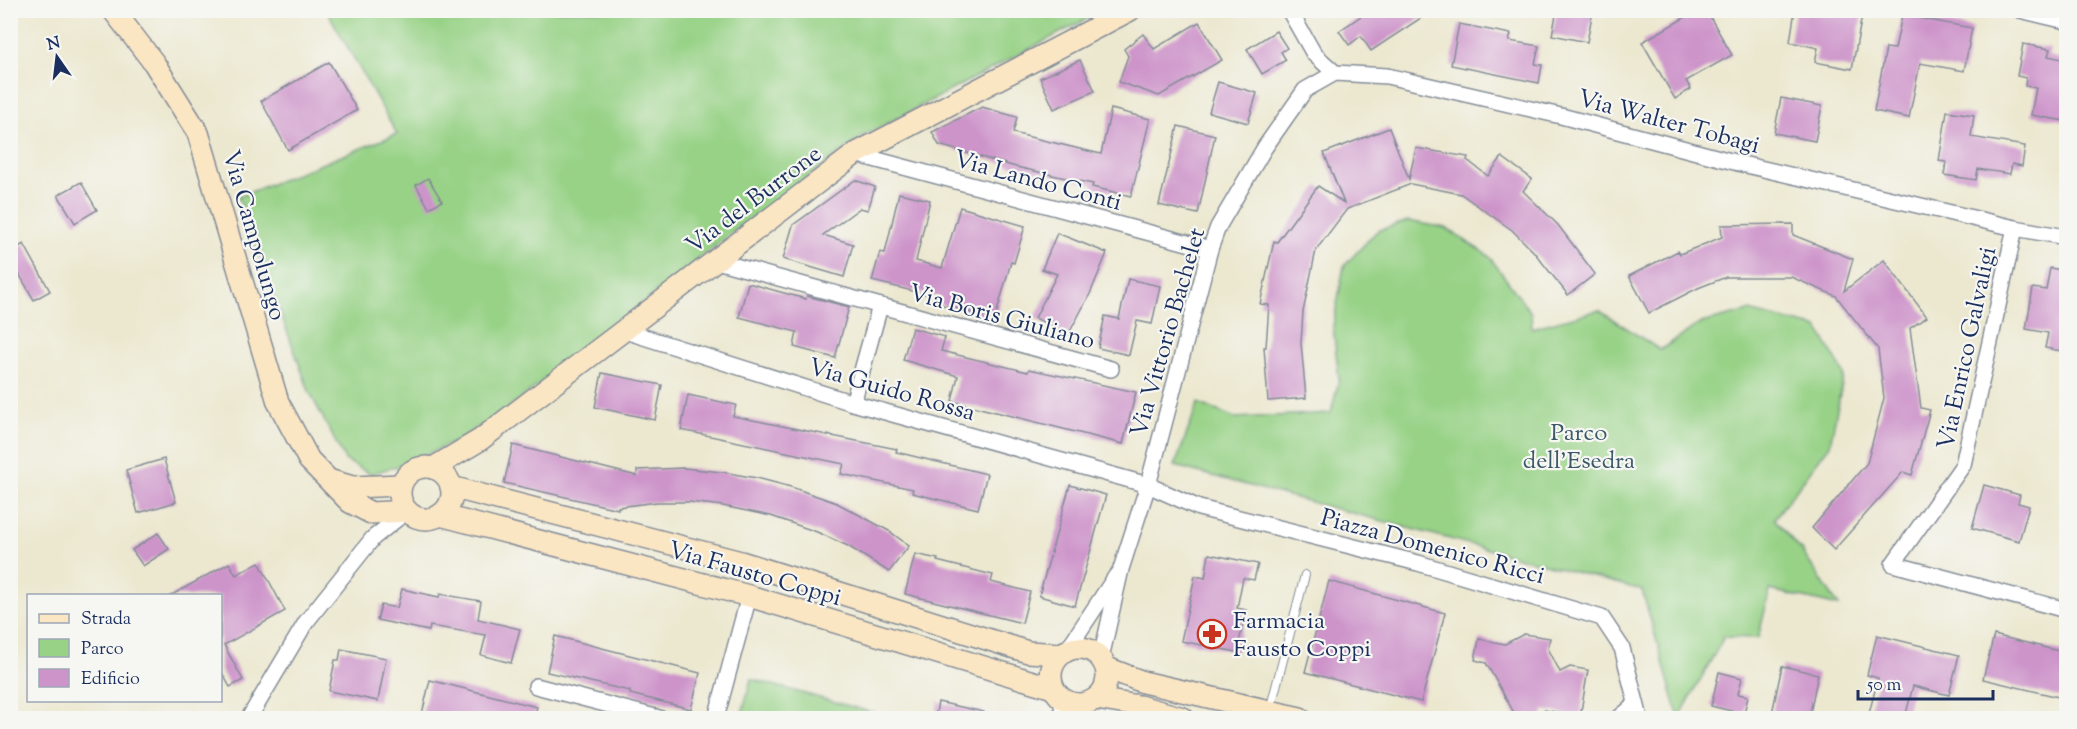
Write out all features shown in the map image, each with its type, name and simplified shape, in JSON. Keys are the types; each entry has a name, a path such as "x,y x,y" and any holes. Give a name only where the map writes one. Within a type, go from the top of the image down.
{"street":[{"name":"Via Campolungo","path":"113,10 154,63 198,133 278,402 309,460 350,502 371,513 407,511"},
{"name":"Via del Burrone","path":"433,468 480,440 855,153 1130,10"},
{"path":"1289,10 1314,54 1335,73"},
{"path":"2020,10 2067,21"},
{"name":"Via Walter Tobagi","path":"1335,73 1388,76 1561,116 1742,164 2015,228 2067,237"},
{"name":"Via Vittorio Bachelet","path":"1104,663 1121,568 1148,485 1210,249 1218,227 1265,147 1305,90 1335,73"},
{"name":"Via Lando Conti","path":"855,153 1210,249"},
{"name":"Via Enrico Galvaligi","path":"2015,228 1963,465 1893,564 2067,610"},
{"name":"Via Boris Giuliano","path":"713,260 1111,369"},
{"name":"Via Boris Giuliano","path":"853,403 880,306"},
{"name":"Via Guido Rossa","path":"625,331 853,403 1148,485"},
{"path":"417,468 433,468 445,475 451,487 450,503 440,515 425,519 417,518 407,511 400,499 401,485 404,478 417,468"},
{"path":"332,481 353,487 401,485"},
{"name":"Piazza Domenico Ricci","path":"1148,485 1199,508 1418,563 1602,618 1622,648 1638,711"},
{"name":"Via Fausto Coppi","path":"451,487 741,561 1028,652 1064,652 1085,648 1094,652 1104,663 1143,682 1300,718"},
{"path":"249,718 306,621 373,538 407,511"},
{"name":"Via Fausto Coppi","path":"440,515 749,596 1059,701 1086,707 1138,706 1183,718"},
{"name":"Via Vittorio Bachelet","path":"1064,652 1121,568"},
{"path":"716,718 749,596"},
{"path":"1059,701 1051,679 1055,661 1064,652"},
{"path":"1086,707 1107,685 1104,663"},
{"path":"536,686 660,718"},
{"path":"1619,718 1638,711"}],"lane":[{"path":"1270,712 1305,575"}],"green space":[{"path":"327,11 1102,11 865,135 745,223 506,410 455,442 404,464 370,474 345,460 309,391 238,197 397,134"},
{"name":"Parco dell'Esedra","path":"1408,221 1446,228 1489,256 1531,313 1532,328 1599,310 1660,350 1701,323 1749,311 1818,328 1844,374 1830,445 1774,519 1801,550 1839,606 1770,590 1758,638 1724,637 1679,718 1642,590 1175,466 1198,403 1235,418 1331,413 1339,380 1333,326 1344,266 1377,231"},
{"path":"751,679 878,714 877,718 741,718"}],"building":[{"path":"1370,10 1433,10 1371,51 1361,36 1349,45 1339,31"},
{"path":"1557,10 1593,10 1587,42 1552,35"},
{"path":"1698,10 1706,10 1732,55 1686,81 1691,89 1675,99 1642,42"},
{"path":"1795,10 1863,10 1852,69 1815,62 1818,48 1790,42"},
{"path":"1902,15 1972,28 1964,71 1920,63 1909,118 1874,111 1886,48 1895,49"},
{"path":"1199,22 1222,60 1159,96 1119,82 1128,56 1124,49 1143,34 1154,49"},
{"path":"1459,24 1511,34 1509,41 1539,46 1535,64 1542,65 1539,83 1451,65"},
{"path":"1276,31 1287,48 1281,52 1286,60 1262,74 1247,49"},
{"path":"2023,44 2050,49 2048,56 2067,60 2065,121 2031,115 2036,88 2025,86 2026,78 2017,76"},
{"path":"1080,60 1095,91 1054,109 1040,78"},
{"path":"329,62 357,110 288,150 261,101"},
{"path":"1218,82 1257,93 1248,123 1209,112"},
{"path":"1781,98 1822,106 1815,141 1774,133"},
{"path":"982,107 1017,117 1013,133 1101,154 1111,109 1150,119 1131,196 1092,187 1093,184 1016,167 939,145 932,132"},
{"path":"1947,111 1974,115 1971,137 2025,146 2022,166 2012,164 2010,174 1978,169 1976,180 1944,175 1946,162 1939,161"},
{"path":"1178,126 1215,135 1198,214 1159,205"},
{"path":"1389,128 1409,179 1416,148 1468,157 1467,160 1488,176 1502,157 1532,179 1523,191 1558,225 1595,274 1568,295 1534,252 1512,230 1461,194 1411,184 1347,209 1316,250 1303,312 1301,343 1306,398 1268,401 1264,347 1266,347 1269,305 1260,304 1274,241 1277,242 1318,186 1344,203 1324,153"},
{"path":"428,178 442,201 429,208 416,185"},
{"path":"855,180 875,187 868,210 860,208 823,235 853,244 844,277 783,259 793,225"},
{"path":"81,182 97,210 75,223 58,195"},
{"path":"899,193 930,200 916,261 942,268 960,207 1025,226 1014,263 1011,262 995,319 939,304 941,298 872,281 880,252 885,253"},
{"path":"1793,224 1793,235 1853,259 1844,291 1884,260 1927,317 1910,328 1921,408 1930,410 1912,475 1903,472 1834,550 1812,528 1867,463 1884,398 1878,349 1836,296 1791,277 1726,277 1698,288 1649,313 1629,276 1678,251 1680,254 1722,237 1721,225"},
{"path":"1057,233 1107,253 1090,294 1068,335 1035,318 1057,274 1042,269"},
{"path":"24,244 50,291 34,300 10,258 10,251"},
{"path":"2050,268 2067,271 2067,352 2045,348 2048,333 2026,329 2033,288 2046,290"},
{"path":"1128,279 1160,286 1152,324 1137,321 1129,355 1098,348 1105,316 1119,319"},
{"path":"748,283 806,299 807,296 849,307 835,358 794,347 797,332 739,317"},
{"path":"912,328 945,337 941,351 1028,372 1029,369 1136,392 1123,444 952,401 958,376 903,360"},
{"path":"602,373 662,385 655,420 595,407"},
{"path":"688,395 736,405 733,416 897,449 896,452 987,474 978,509 912,493 913,489 841,474 844,464 681,430"},
{"path":"513,445 637,476 637,470 684,468 757,478 837,503 889,531 909,546 889,572 848,546 771,516 689,502 657,502 618,507 618,509 504,483"},
{"path":"164,459 176,502 138,513 126,470"},
{"path":"1070,485 1106,495 1075,606 1039,596"},
{"path":"1984,485 2020,495 2018,503 2029,506 2019,541 1972,528"},
{"path":"158,533 169,549 143,566 132,550"},
{"path":"915,554 993,575 991,582 1030,592 1022,623 905,594"},
{"path":"1209,554 1258,564 1254,580 1243,578 1237,608 1246,610 1237,652 1181,641 1195,576 1205,578"},
{"path":"259,562 285,611 224,645 243,680 230,687 222,673 222,594 174,594 229,563 236,575"},
{"path":"1329,581 1445,613 1421,702 1305,672"},
{"path":"402,589 439,597 440,594 481,601 478,619 520,629 511,663 481,655 486,635 430,626 429,631 377,620 381,605 397,608"},
{"path":"1524,634 1550,638 1548,648 1560,672 1570,667 1588,670 1580,717 1544,710 1543,718 1517,718 1486,663 1475,660 1479,639 1505,644"},
{"path":"1877,635 1959,655 1949,695 1913,686 1905,718 1868,718 1878,678 1867,675"},
{"path":"1994,635 2067,653 2067,699 1983,679"},
{"path":"555,636 700,673 691,709 630,694 630,691 547,672"},
{"path":"341,649 386,658 378,701 329,691 335,660 339,660"},
{"path":"1782,666 1818,674 1809,718 1771,718"},
{"path":"1719,672 1742,678 1738,694 1748,696 1744,714 1711,706"},
{"path":"430,680 537,707 534,718 443,718 422,714"},
{"path":"938,702 984,712 983,718 935,718"}],"place":[{"name":"Farmacia Fausto Coppi","path":"1212,634"}]}
